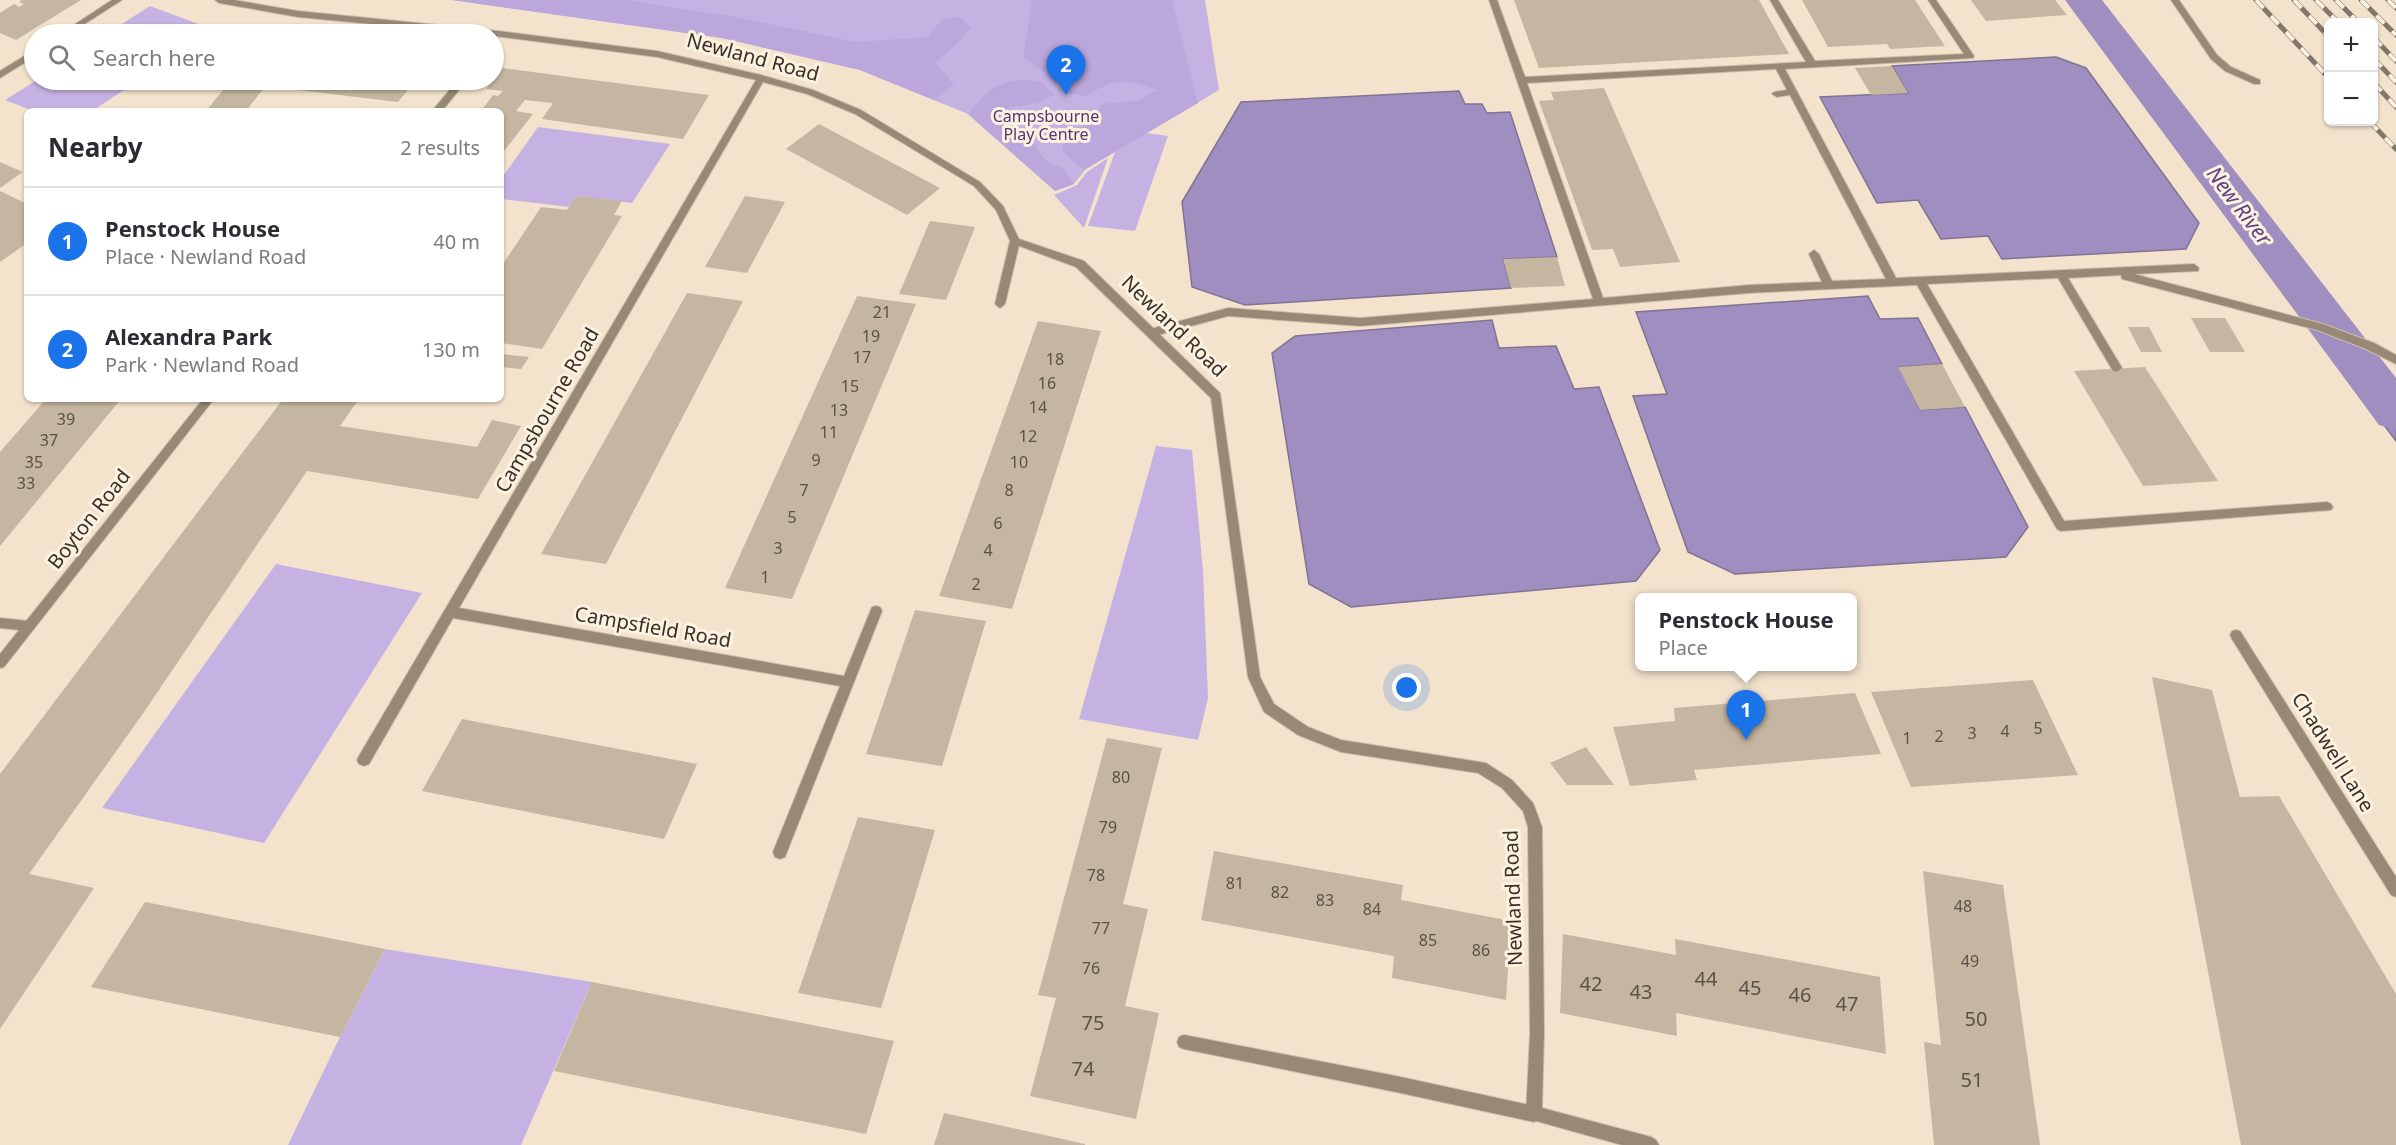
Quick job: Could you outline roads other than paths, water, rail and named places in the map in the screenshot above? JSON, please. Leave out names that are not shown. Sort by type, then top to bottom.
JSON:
[{"type":"street","points":[[80,24],[118,0]]},
{"type":"street","name":"Newland Road","points":[[219,0],[298,14],[384,24]]},
{"type":"street","points":[[1493,0],[1599,302]]},
{"type":"street","points":[[1774,0],[1812,64]]},
{"type":"street","points":[[1521,80],[1970,56],[1932,0]]},
{"type":"street","points":[[2175,0],[2214,57],[2228,69],[2257,82]]},
{"type":"street","name":"Newland Road","points":[[504,38],[657,54],[810,92],[858,112],[976,184],[1000,208],[1015,241],[1080,264],[1216,396],[1254,677],[1269,708],[1303,731],[1341,746],[1481,767],[1507,784],[1528,807],[1535,827],[1537,1034],[1534,1114]]},
{"type":"street","points":[[2,72],[24,59]]},
{"type":"street","points":[[1779,66],[1893,284]]},
{"type":"street","name":"Campsbourne Road","points":[[364,760],[761,78]]},
{"type":"street","points":[[439,108],[454,90]]},
{"type":"street","points":[[1777,94],[1793,92]]},
{"type":"street","points":[[1000,304],[1015,241]]},
{"type":"street","points":[[1814,254],[1829,286]]},
{"type":"street","points":[[1151,333],[1228,312],[1360,321],[1749,289],[1921,283],[2194,268]]},
{"type":"street","points":[[2116,273],[2290,319],[2345,336],[2396,360]]},
{"type":"street","points":[[2061,275],[2117,368]]},
{"type":"street","points":[[1921,283],[2061,526],[2327,507]]},
{"type":"street","name":"Boyton Road","points":[[0,663],[207,402]]},
{"type":"street","points":[[780,852],[876,611]]},
{"type":"street","name":"Campsfield Road","points":[[450,612],[848,682]]},
{"type":"street","points":[[0,623],[29,626]]},
{"type":"street","name":"Chadwell Lane","points":[[2236,635],[2396,891]]},
{"type":"street","points":[[1184,1042],[1534,1114],[1651,1145]]},
{"type":"waterway","name":"New River","points":[[2083,0],[2396,412]]},
{"type":"railway","points":[[2256,0],[2324,73]]},
{"type":"railway","points":[[2294,0],[2324,32]]},
{"type":"railway","points":[[2316,0],[2334,18]]},
{"type":"railway","points":[[2336,0],[2354,18]]},
{"type":"railway","points":[[2361,0],[2396,35]]},
{"type":"railway","points":[[2388,0],[2396,8]]},
{"type":"railway","points":[[2378,42],[2396,61]]},
{"type":"railway","points":[[2378,63],[2396,82]]},
{"type":"railway","points":[[2378,87],[2396,107]]},
{"type":"railway","points":[[2374,126],[2396,149]]},
{"type":"place","name":"Alexandra Park","points":[[1066,95]]},
{"type":"place","name":"Penstock House","points":[[1746,740]]},
{"type":"park label","name":"Campsbourne Play Centre","points":[[1046,125]]}]
